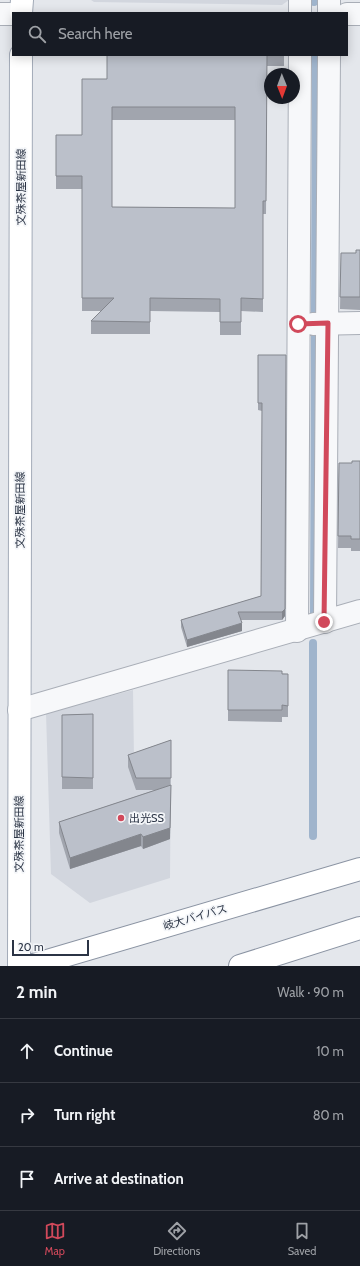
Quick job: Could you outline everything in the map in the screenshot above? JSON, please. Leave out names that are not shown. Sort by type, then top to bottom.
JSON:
[{"type":"main road","points":[[22,0],[22,12]]},
{"type":"main road","name":"文殊茶屋新田線","points":[[19,966],[21,56]]},
{"type":"main road","name":"岐大バイパス","points":[[30,966],[360,869]]},
{"type":"main road","points":[[240,966],[360,928]]},
{"type":"street","points":[[300,0],[300,12]]},
{"type":"street","points":[[329,0],[329,12]]},
{"type":"street","points":[[0,14],[12,14]]},
{"type":"street","points":[[348,14],[360,14]]},
{"type":"street","points":[[297,631],[300,56]]},
{"type":"street","points":[[324,622],[328,323],[329,56]]},
{"type":"street","points":[[298,324],[360,323]]},
{"type":"street","points":[[19,710],[360,612]]},
{"type":"shaded area","points":[[91,0],[289,0],[282,5],[94,2]]},
{"type":"shaded area","points":[[133,690],[134,759],[171,752],[170,878],[90,903],[51,874],[46,713]]},
{"type":"building","points":[[107,56],[267,56],[267,68],[264,68],[264,104],[267,104],[266,201],[263,201],[263,299],[241,298],[241,322],[220,322],[220,299],[150,298],[150,322],[91,321],[114,298],[82,298],[82,176],[56,176],[56,135],[82,135],[82,79],[107,79]],"holes":[[[112,107],[235,107],[235,208],[112,207]]]},
{"type":"building","points":[[356,250],[360,250],[360,297],[340,297],[341,253],[356,253]]},
{"type":"building","points":[[258,355],[286,355],[285,609],[282,612],[238,612],[242,623],[187,640],[181,620],[261,596],[262,403],[258,403]]},
{"type":"building","points":[[352,461],[360,461],[360,539],[351,539],[351,536],[338,536],[339,463],[352,463]]},
{"type":"building","points":[[228,670],[282,671],[282,674],[288,674],[288,706],[282,705],[282,710],[228,710]]},
{"type":"building","points":[[93,714],[93,778],[62,777],[62,715]]},
{"type":"building","points":[[171,740],[171,778],[136,778],[128,755]]},
{"type":"building","points":[[171,785],[170,828],[143,837],[141,834],[70,858],[59,822]]},
{"type":"waterway","points":[[315,312],[316,56]]},
{"type":"waterway","points":[[314,614],[315,334]]},
{"type":"waterway","points":[[313,643],[313,836]]},
{"type":"place","name":"出光SS","points":[[121,818]]},
{"type":"route","points":[[298,324],[328,323],[324,622]]}]
